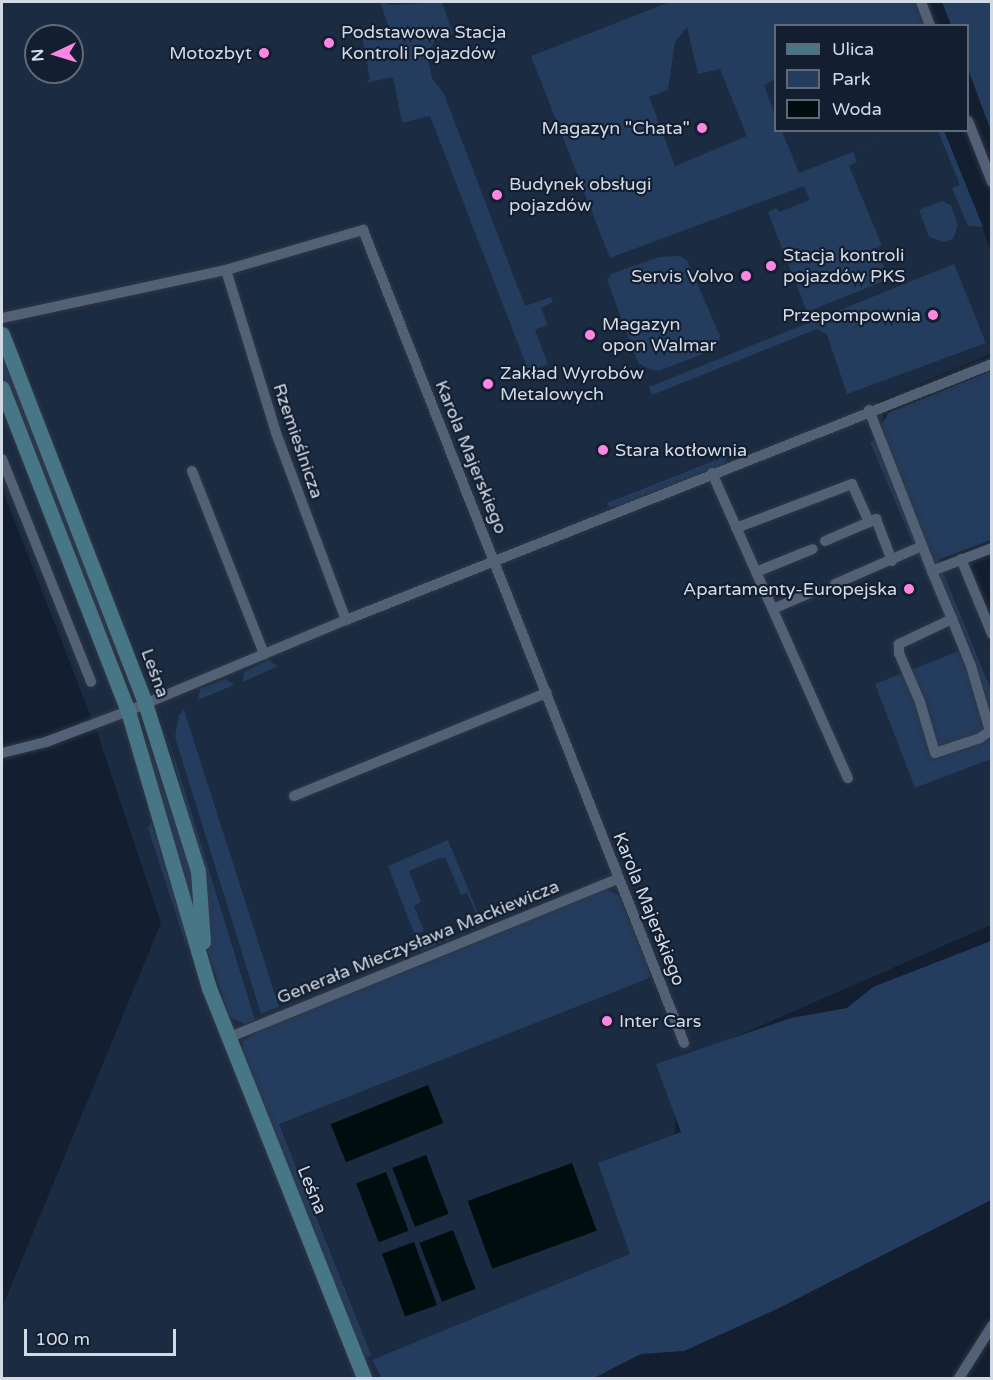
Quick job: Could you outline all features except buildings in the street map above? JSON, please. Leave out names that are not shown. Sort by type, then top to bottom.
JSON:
[{"type":"main road","name":"Leśna","points":[[2,334],[146,703],[198,871],[204,949],[230,1037]]},
{"type":"main road","name":"Leśna","points":[[2,388],[128,711],[209,988],[364,1378]]},
{"type":"main road","name":"Leśna","points":[[357,1358],[369,1378]]},
{"type":"street","points":[[921,2],[929,24]]},
{"type":"street","points":[[969,124],[992,182]]},
{"type":"street","name":"Karola Majerskiego","points":[[2,318],[226,270],[363,230],[684,1043]]},
{"type":"street","name":"Rzemieślnicza","points":[[226,270],[276,433],[346,620]]},
{"type":"street","points":[[2,753],[46,742],[128,711],[346,620],[712,473],[992,364]]},
{"type":"street","points":[[869,410],[952,619],[990,718],[991,734],[935,753],[920,702],[899,653],[902,640],[952,619]]},
{"type":"street","points":[[2,459],[90,682]]},
{"type":"street","points":[[192,471],[264,654]]},
{"type":"street","points":[[712,473],[848,778]]},
{"type":"street","points":[[736,528],[852,484],[869,522]]},
{"type":"street","points":[[825,541],[876,519],[892,561]]},
{"type":"street","points":[[835,584],[922,546]]},
{"type":"street","points":[[932,571],[992,548]]},
{"type":"street","points":[[756,572],[813,549]]},
{"type":"street","points":[[961,559],[992,634]]},
{"type":"street","points":[[773,609],[817,590]]},
{"type":"street","points":[[294,796],[547,693]]},
{"type":"street","name":"Generała Mieczysława Mackiewicza","points":[[230,1037],[618,879]]},
{"type":"street","points":[[959,1378],[992,1326]]},
{"type":"shaded area","points":[[2,2],[892,2],[786,24],[774,24],[774,132],[944,132],[991,250],[991,354],[877,401],[944,568],[967,560],[991,623],[991,925],[680,1061],[664,1272],[435,1378],[2,1378],[2,1308],[161,923],[97,732],[2,489]]},
{"type":"green space","points":[[380,2],[392,5],[442,2],[453,34],[434,42],[427,55],[432,78],[444,94],[525,306],[551,297],[553,302],[541,308],[548,325],[535,330],[548,364],[529,372],[430,116],[402,123],[393,77],[366,83],[370,79],[362,37],[390,31]]},
{"type":"green space","points":[[670,2],[915,2],[924,24],[774,24],[774,80],[764,85],[774,112],[774,132],[782,132],[799,173],[903,132],[853,152],[857,162],[849,166],[882,246],[876,248],[885,270],[882,272],[884,281],[807,312],[768,212],[776,208],[779,212],[810,200],[804,186],[610,258],[531,56]],"holes":[[[687,27],[698,74],[720,69],[747,136],[675,166],[649,97],[668,90],[675,42]]]},
{"type":"green space","points":[[942,2],[991,2],[991,131],[969,72],[969,24],[951,24]]},
{"type":"green space","points":[[938,132],[944,132],[983,227],[968,226],[952,188],[960,185]]},
{"type":"green space","points":[[942,201],[951,205],[958,225],[953,239],[944,242],[929,237],[919,210]]},
{"type":"green space","points":[[680,256],[687,260],[720,336],[718,344],[713,350],[659,371],[649,369],[638,363],[607,280],[611,274],[659,257]]},
{"type":"green space","points":[[954,264],[986,343],[847,394],[827,335],[817,329],[652,395],[649,387]]},
{"type":"green space","points":[[2,353],[127,670],[124,672],[67,543],[2,375]]},
{"type":"green space","points":[[991,371],[991,540],[938,560],[991,690],[991,759],[915,788],[875,684],[959,651],[870,442],[885,435],[882,425],[888,413]]},
{"type":"green space","points":[[728,455],[725,464],[613,508],[608,506],[607,503]]},
{"type":"green space","points":[[268,660],[278,666],[243,682],[244,672]]},
{"type":"green space","points":[[226,679],[234,685],[198,700],[200,689]]},
{"type":"green space","points":[[184,710],[279,1007],[261,1014],[175,737],[179,715]]},
{"type":"green space","points":[[168,737],[255,1020],[245,1024],[230,1018],[206,946],[203,871]]},
{"type":"green space","points":[[148,744],[193,875],[195,915],[144,745]]},
{"type":"green space","points":[[152,822],[186,933],[187,948],[148,828]]},
{"type":"green space","points":[[448,840],[483,925],[477,928],[472,924],[479,921],[467,892],[461,895],[445,857],[437,859],[409,871],[421,902],[414,906],[424,931],[416,934],[421,948],[468,932],[421,951],[388,866]]},
{"type":"green space","points":[[606,889],[619,895],[644,954],[650,976],[647,979],[279,1124],[371,1355],[364,1360],[242,1051],[243,1041],[261,1029]]},
{"type":"green space","points":[[991,941],[991,1200],[775,1310],[684,1351],[641,1354],[594,1378],[382,1378],[372,1360],[630,1254],[598,1163],[681,1132],[656,1064],[791,1018],[847,1008],[873,987]]},
{"type":"water","points":[[428,1085],[443,1123],[346,1162],[331,1124]]},
{"type":"water","points":[[426,1155],[449,1214],[415,1227],[392,1168]]},
{"type":"water","points":[[572,1163],[597,1231],[492,1269],[468,1201]]},
{"type":"water","points":[[386,1172],[409,1231],[379,1242],[356,1183]]},
{"type":"water","points":[[453,1230],[476,1289],[442,1302],[419,1243]]},
{"type":"water","points":[[414,1242],[437,1305],[405,1317],[382,1254]]},
{"type":"place","name":"Podstawowa Stacja Kontroli Pojazdów","points":[[329,43]]},
{"type":"place","name":"Motozbyt","points":[[264,53]]},
{"type":"place","name":"Magazyn \"Chata\"","points":[[702,128]]},
{"type":"place","name":"Budynek obsługi pojazdów","points":[[497,195]]},
{"type":"place","name":"Stacja kontroli pojazdów PKS","points":[[771,266]]},
{"type":"place","name":"Servis Volvo","points":[[746,276]]},
{"type":"place","name":"Przepompownia","points":[[933,315]]},
{"type":"place","name":"Magazyn opon Walmar","points":[[590,335]]},
{"type":"place","name":"Zakład Wyrobów Metalowych","points":[[488,384]]},
{"type":"place","name":"Stara kotłownia","points":[[603,450]]},
{"type":"place","name":"Apartamenty-Europejska","points":[[909,589]]},
{"type":"place","name":"Inter Cars","points":[[607,1021]]}]
